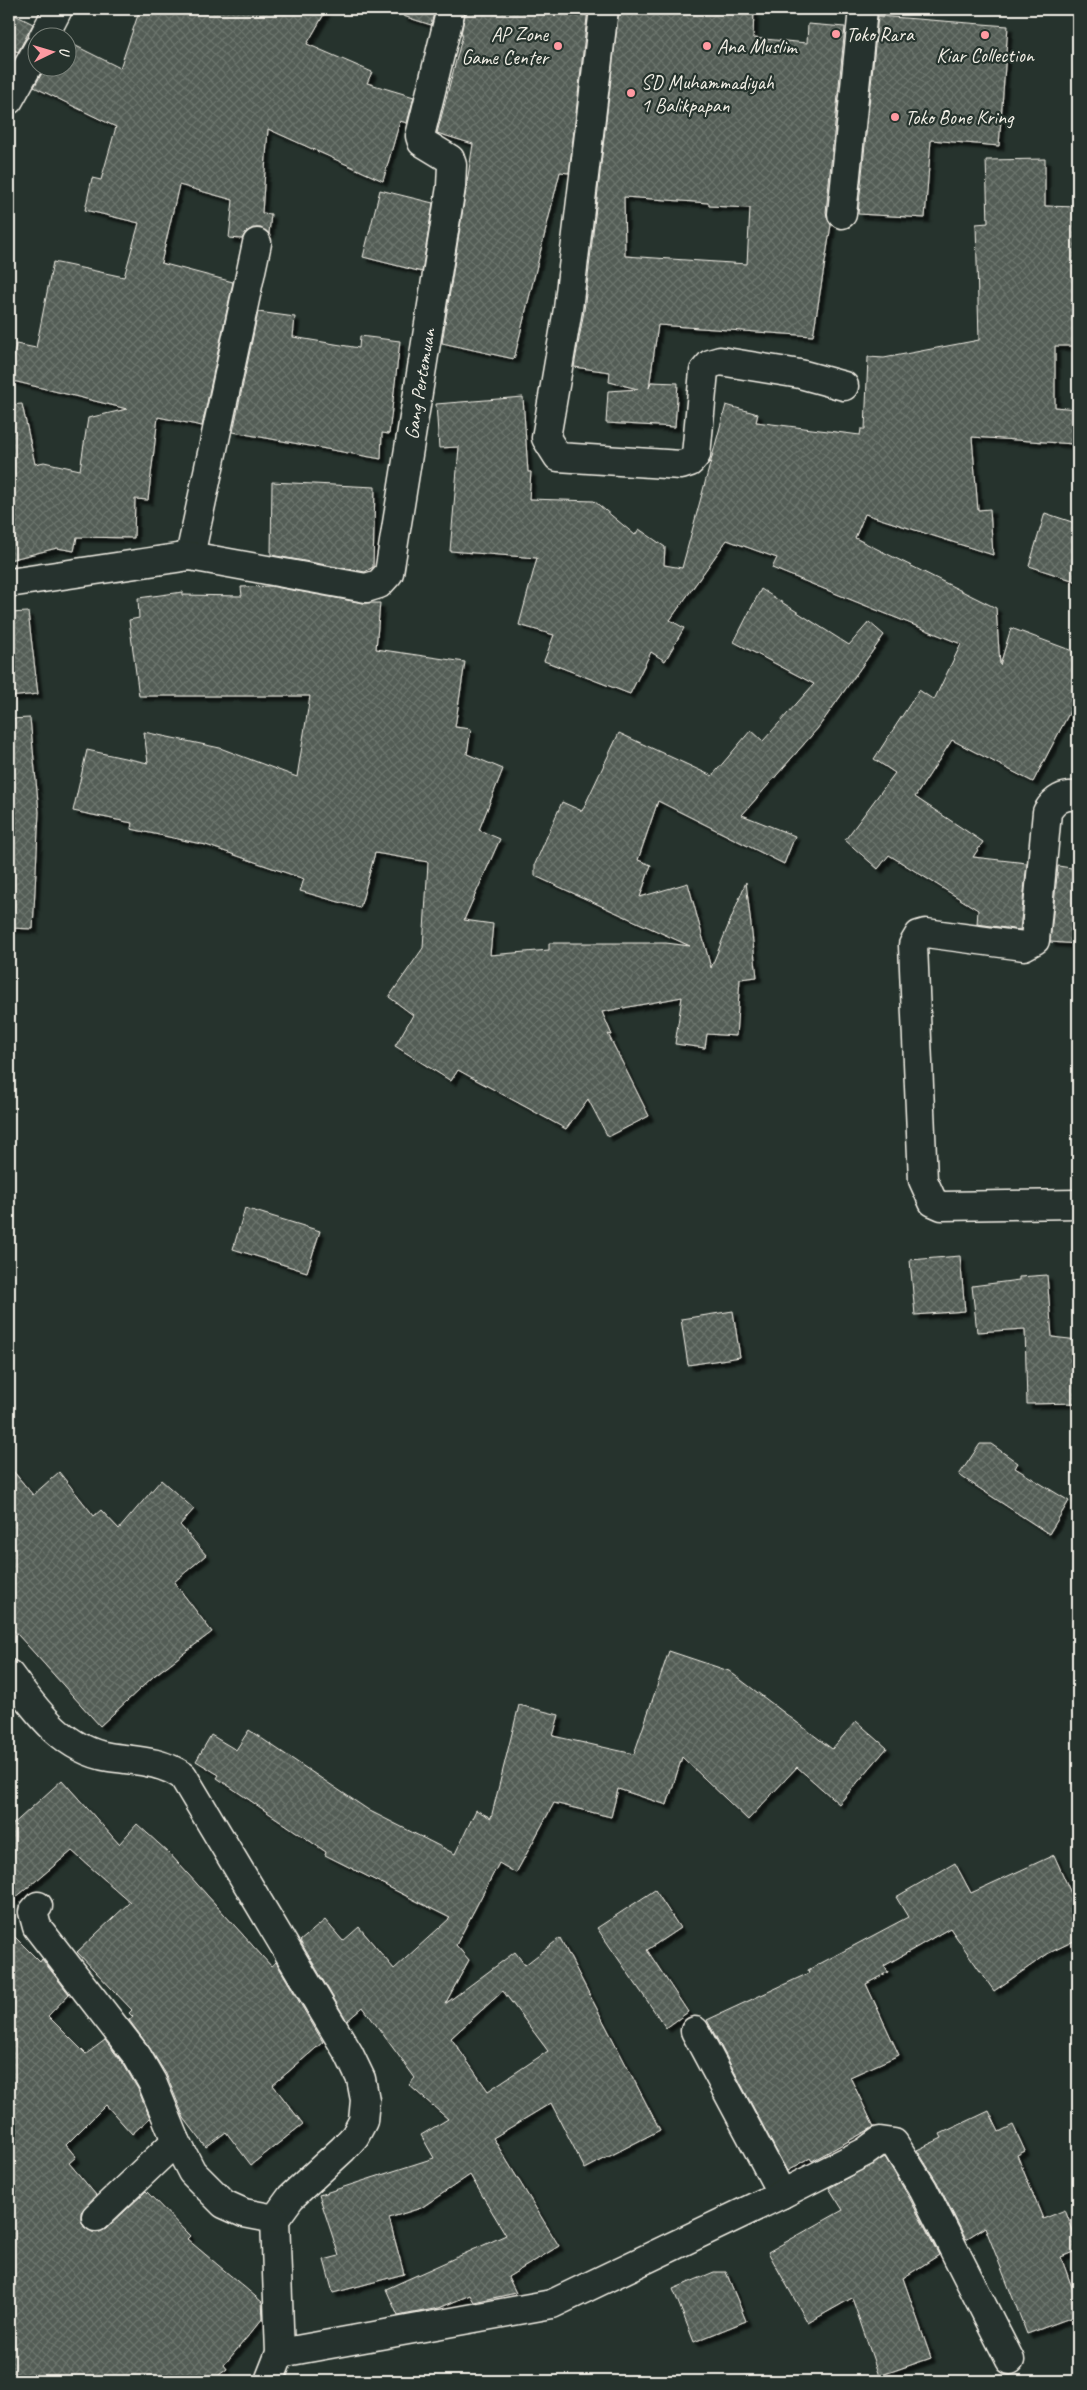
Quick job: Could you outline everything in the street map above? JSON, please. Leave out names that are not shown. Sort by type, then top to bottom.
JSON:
[{"type":"street","points":[[48,28],[58,9]]},
{"type":"street","name":"Gang Pertemuan","points":[[9,582],[190,556],[366,588],[379,584],[389,573],[451,187],[452,165],[450,159],[422,142],[420,136],[451,9]]},
{"type":"street","points":[[604,9],[568,309],[546,438],[552,449],[558,457],[681,465],[690,462],[696,456],[704,371],[710,364],[720,361],[800,374],[844,386]]},
{"type":"street","points":[[842,214],[862,9]]},
{"type":"street","points":[[9,100],[28,66]]},
{"type":"street","points":[[190,556],[257,243]]},
{"type":"street","points":[[1078,796],[1060,797],[1047,812],[1035,940],[1024,946],[926,933],[919,935],[913,946],[923,1180],[933,1202],[942,1206],[1078,1204]]},
{"type":"street","points":[[9,1674],[33,1706],[60,1736],[87,1751],[156,1762],[172,1768],[183,1776],[349,2054],[361,2080],[365,2100],[363,2121],[355,2136],[291,2197],[275,2219],[280,2353],[269,2381]]},
{"type":"street","points":[[38,1906],[33,1912],[37,1927],[138,2056],[152,2082],[176,2141],[192,2172],[224,2204],[244,2213],[275,2219]]},
{"type":"street","points":[[695,2031],[782,2194]]},
{"type":"street","points":[[96,2217],[176,2141]]},
{"type":"street","points":[[280,2353],[552,2304],[782,2194],[865,2152],[880,2141],[894,2142],[923,2189],[1010,2360]]},
{"type":"building","points":[[140,9],[327,9],[307,44],[372,72],[367,83],[414,97],[407,123],[400,121],[383,181],[268,129],[262,213],[271,214],[269,234],[261,228],[253,228],[246,232],[242,239],[229,238],[233,200],[179,185],[161,263],[233,282],[202,426],[158,417],[148,500],[135,499],[134,538],[77,537],[74,551],[57,548],[9,560],[9,405],[22,404],[35,464],[44,462],[80,470],[88,418],[127,409],[9,380],[16,344],[36,348],[53,262],[124,277],[139,223],[85,210],[92,178],[101,180],[116,127],[34,87],[39,78],[78,78],[78,47],[120,68]]},
{"type":"building","points":[[405,9],[435,9],[431,25],[403,16]]},
{"type":"building","points":[[466,9],[588,9],[569,173],[560,172],[514,359],[442,343],[473,144],[437,133],[463,34],[461,34]]},
{"type":"building","points":[[619,9],[754,9],[753,38],[807,43],[808,24],[845,27],[826,212],[831,225],[813,336],[658,325],[649,388],[651,382],[678,383],[675,427],[606,423],[608,391],[638,389],[609,382],[610,372],[574,367],[584,311]],"holes":[[[624,197],[709,203],[709,206],[750,208],[747,264],[625,256]]]},
{"type":"building","points":[[9,12],[33,24],[31,28],[28,28],[28,33],[18,52],[9,48]]},
{"type":"building","name":"Toko Bone Kring","points":[[878,16],[1008,26],[999,146],[931,140],[925,218],[858,214]]},
{"type":"building","points":[[1045,159],[1045,206],[1078,207],[1078,346],[1055,346],[1055,407],[1076,409],[1074,444],[972,437],[978,510],[990,509],[993,555],[865,514],[855,538],[996,608],[1000,665],[1011,628],[1078,653],[1078,696],[1033,782],[952,740],[915,797],[983,842],[973,857],[1027,863],[1020,930],[977,924],[978,910],[889,855],[878,869],[845,840],[895,773],[874,759],[919,690],[934,700],[961,644],[772,568],[777,558],[727,540],[670,620],[684,628],[665,661],[651,652],[630,694],[544,661],[554,635],[519,625],[537,558],[450,551],[459,447],[439,448],[436,404],[523,397],[528,472],[531,472],[529,499],[594,501],[635,535],[639,529],[665,547],[664,565],[682,568],[726,405],[758,414],[756,422],[860,435],[861,429],[865,429],[868,357],[884,358],[979,340],[976,224],[988,223],[986,160]]},
{"type":"building","points":[[380,190],[433,203],[422,272],[363,257]]},
{"type":"building","points":[[258,312],[295,317],[293,337],[359,348],[360,336],[400,341],[389,434],[382,433],[381,459],[233,432]]},
{"type":"building","points":[[272,482],[375,487],[373,567],[365,572],[271,555]]},
{"type":"building","points":[[1045,513],[1078,524],[1078,582],[1029,566]]},
{"type":"building","points":[[270,586],[363,603],[380,603],[376,649],[465,662],[455,727],[471,729],[467,754],[503,769],[479,830],[500,839],[464,920],[493,924],[490,955],[549,950],[549,943],[666,943],[690,946],[535,876],[535,864],[562,802],[582,811],[619,733],[712,776],[751,730],[763,741],[814,684],[734,642],[761,589],[849,645],[869,622],[884,635],[818,728],[742,815],[795,836],[784,864],[658,801],[638,860],[651,865],[640,897],[688,883],[711,968],[746,882],[757,977],[740,979],[736,1036],[707,1034],[705,1048],[675,1044],[682,997],[602,1012],[612,1035],[608,1034],[649,1116],[608,1137],[588,1099],[566,1129],[458,1070],[451,1081],[395,1046],[413,1015],[389,997],[423,948],[428,862],[375,853],[360,908],[300,891],[304,879],[206,845],[131,829],[132,823],[73,811],[87,750],[148,763],[144,732],[220,748],[297,777],[310,696],[139,696],[129,620],[139,618],[138,598],[183,592],[183,595],[242,596],[241,587]]},
{"type":"building","points":[[28,612],[38,694],[9,697],[9,613]]},
{"type":"building","points":[[30,718],[39,812],[33,929],[9,928],[9,719]]},
{"type":"building","points":[[1058,866],[1078,869],[1078,944],[1050,942]]},
{"type":"building","points":[[245,1208],[320,1231],[307,1272],[233,1249]]},
{"type":"building","points":[[960,1256],[965,1311],[915,1315],[910,1260]]},
{"type":"building","points":[[1047,1275],[1052,1337],[1078,1340],[1078,1403],[1027,1404],[1025,1329],[977,1332],[972,1286],[1019,1280],[1019,1277]]},
{"type":"building","points":[[733,1311],[740,1357],[688,1365],[681,1319]]},
{"type":"building","points":[[980,1444],[991,1444],[1018,1463],[1015,1468],[1069,1501],[1049,1534],[959,1475]]},
{"type":"building","points":[[9,1466],[33,1495],[59,1472],[94,1516],[101,1510],[119,1529],[161,1480],[194,1509],[180,1525],[206,1555],[174,1582],[212,1632],[155,1675],[100,1726],[9,1625]]},
{"type":"building","points":[[669,1651],[729,1671],[832,1749],[856,1721],[887,1748],[839,1804],[797,1767],[748,1820],[682,1757],[667,1805],[618,1789],[611,1817],[554,1803],[516,1873],[499,1863],[456,1945],[469,1960],[445,2004],[515,1952],[525,1965],[560,1938],[660,2130],[585,2169],[551,2103],[493,2138],[559,2246],[508,2277],[516,2293],[474,2302],[470,2295],[439,2308],[398,2316],[386,2289],[506,2235],[470,2175],[421,2208],[389,2218],[404,2274],[333,2293],[324,2260],[339,2256],[319,2195],[434,2158],[421,2135],[448,2119],[409,2085],[415,2078],[363,2007],[347,2021],[300,1941],[325,1920],[343,1941],[359,1927],[394,1969],[450,1918],[325,1855],[326,1852],[217,1778],[219,1775],[196,1761],[211,1735],[236,1750],[249,1730],[370,1811],[455,1854],[476,1810],[491,1818],[519,1705],[559,1715],[553,1736],[634,1754]],"holes":[[[503,1991],[548,2051],[488,2091],[451,2038]]]},
{"type":"building","points":[[62,1780],[119,1844],[137,1824],[169,1853],[271,1966],[276,1962],[323,2042],[273,2085],[303,2124],[251,2165],[226,2132],[206,2147],[184,2118],[166,2074],[129,2020],[133,2017],[129,2013],[132,2010],[77,1952],[130,1902],[72,1851],[9,1903],[9,1828]]},
{"type":"building","points":[[1054,1855],[1078,1909],[1078,1939],[1049,1953],[994,1991],[950,1928],[884,1966],[888,1972],[866,1984],[899,2055],[850,2077],[874,2127],[812,2161],[810,2158],[787,2171],[707,2020],[809,1973],[808,1970],[908,1917],[896,1897],[955,1863],[971,1893]]},
{"type":"building","points":[[655,1890],[680,1928],[647,1950],[688,2012],[666,2028],[597,1928]]},
{"type":"building","points":[[9,1931],[40,1962],[42,1959],[69,1994],[48,2016],[86,2054],[105,2040],[124,2065],[138,2089],[150,2118],[132,2134],[106,2105],[66,2145],[76,2157],[69,2163],[96,2195],[81,2212],[81,2220],[84,2227],[92,2232],[100,2232],[106,2229],[146,2191],[190,2236],[187,2239],[262,2302],[263,2318],[224,2365],[227,2369],[211,2381],[9,2381]]},
{"type":"building","points":[[989,2111],[999,2132],[1013,2125],[1025,2151],[1017,2155],[1043,2219],[1065,2210],[1078,2244],[1078,2250],[1061,2257],[1078,2304],[1078,2315],[1027,2334],[985,2227],[966,2239],[937,2182],[917,2150],[942,2138],[940,2134]]},
{"type":"building","points":[[885,2157],[909,2197],[939,2255],[903,2278],[931,2358],[879,2376],[852,2298],[808,2323],[768,2252],[843,2210],[829,2188]]},
{"type":"building","points":[[714,2272],[726,2272],[746,2321],[694,2342],[673,2289]]},
{"type":"place","name":"Toko Rara","points":[[836,34]]},
{"type":"place","name":"Kiar Collection","points":[[985,35]]},
{"type":"place","name":"AP Zone Game Center","points":[[558,46]]},
{"type":"place","name":"Ana Muslim","points":[[707,46]]},
{"type":"place","name":"SD Muhammadiyah 1 Balikpapan","points":[[631,93]]},
{"type":"place","name":"Toko Bone Kring","points":[[895,117]]}]
